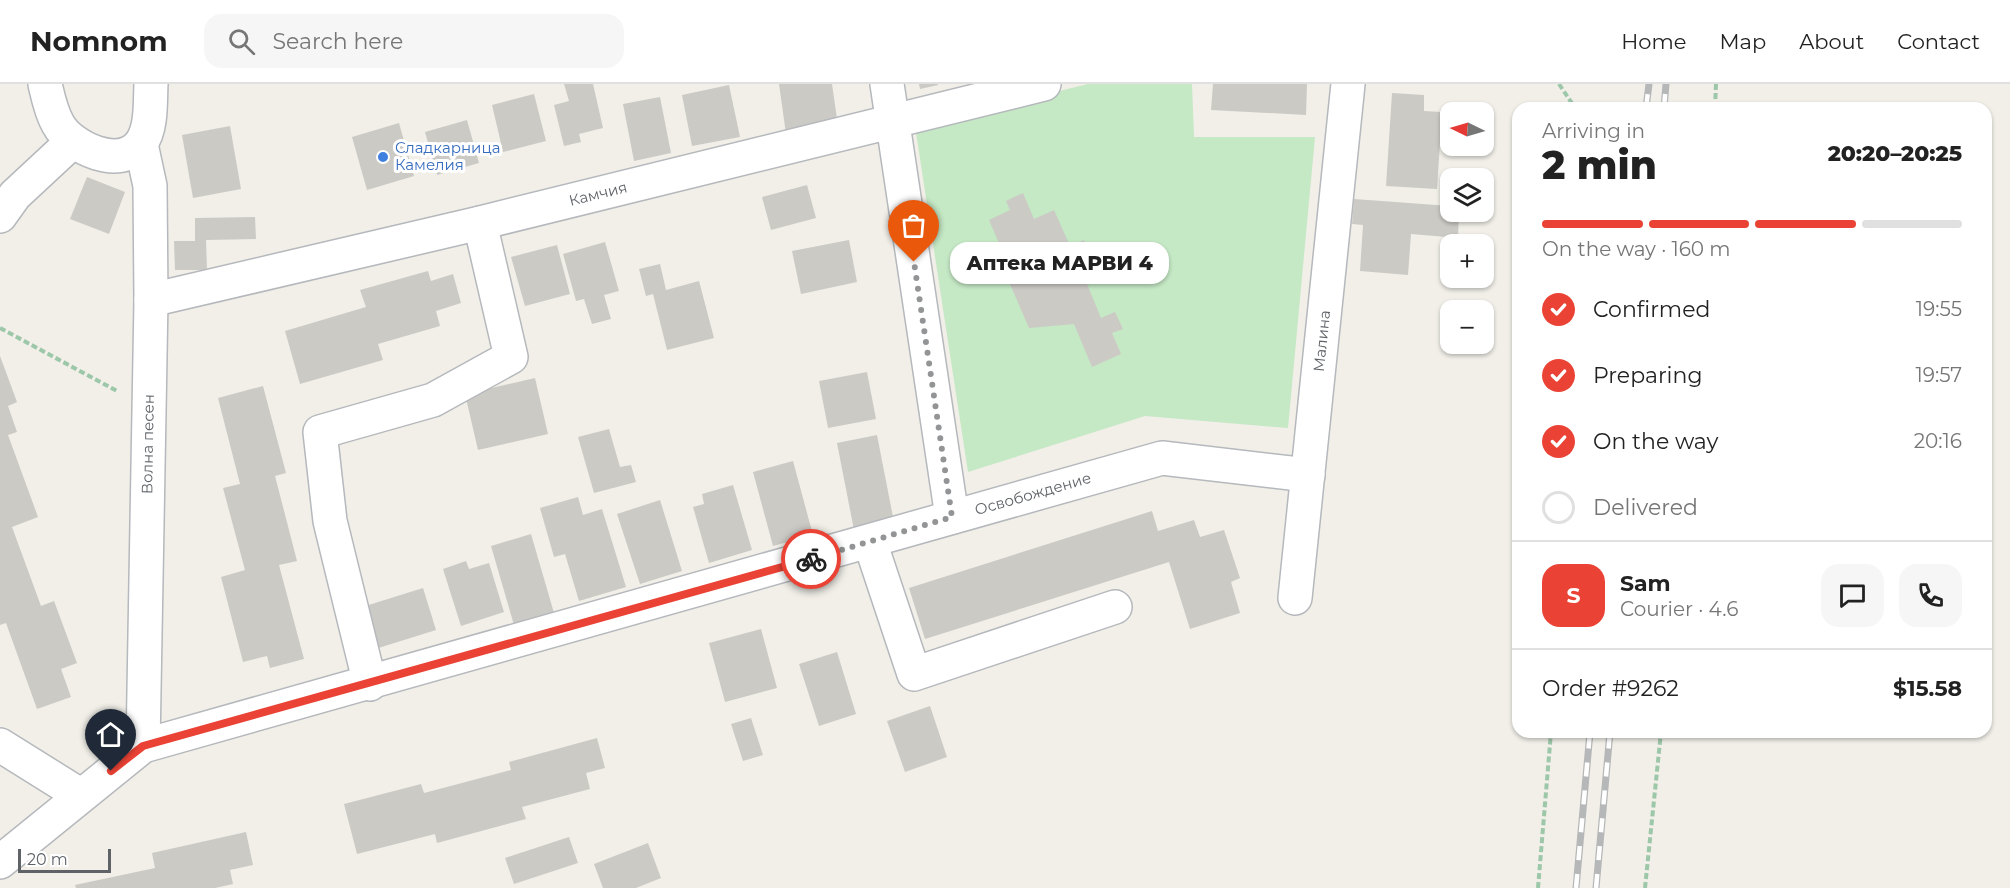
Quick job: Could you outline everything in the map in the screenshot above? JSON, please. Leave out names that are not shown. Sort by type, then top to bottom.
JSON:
[{"type":"street","points":[[45,84],[58,125],[72,142],[108,156],[128,154],[141,144],[148,128],[151,84]]},
{"type":"street","points":[[887,84],[952,517]]},
{"type":"street","name":"Камчия","points":[[151,300],[894,123],[1044,84]]},
{"type":"street","name":"Малина","points":[[1295,598],[1348,84]]},
{"type":"street","points":[[0,216],[15,195],[72,142]]},
{"type":"street","name":"Волна песен","points":[[141,144],[150,186],[151,300],[143,746]]},
{"type":"street","points":[[370,684],[330,521],[320,432],[433,400],[511,357],[480,223]]},
{"type":"street","name":"Освобождение","points":[[0,862],[143,746],[370,684],[1162,458],[1308,475]]},
{"type":"street","points":[[870,542],[914,674],[1115,607]]},
{"type":"street","points":[[0,745],[80,795]]},
{"type":"path","points":[[1559,84],[1571,102]]},
{"type":"path","points":[[1715,102],[1716,84]]},
{"type":"path","points":[[0,328],[149,408]]},
{"type":"path","points":[[1538,888],[1550,738]]},
{"type":"path","points":[[1645,888],[1660,738]]},
{"type":"green space","points":[[1088,84],[1192,84],[1194,137],[1315,137],[1288,428],[1145,416],[968,472],[915,126]]},
{"type":"building","points":[[564,84],[593,84],[603,128],[579,134],[581,142],[564,146],[554,105],[569,101]]},
{"type":"building","points":[[779,84],[832,84],[838,126],[786,134]]},
{"type":"building","points":[[919,84],[938,84],[938,85],[920,89]]},
{"type":"building","points":[[1213,84],[1307,84],[1306,115],[1211,110]]},
{"type":"building","points":[[729,85],[740,137],[692,146],[682,95]]},
{"type":"building","points":[[1392,93],[1424,95],[1424,111],[1440,112],[1437,189],[1386,186]]},
{"type":"building","points":[[534,94],[546,141],[503,152],[492,105]]},
{"type":"building","points":[[660,97],[671,153],[634,161],[623,104]]},
{"type":"building","points":[[467,120],[479,163],[437,175],[425,132]]},
{"type":"building","name":"Сладкарница Камелия","points":[[399,123],[414,176],[367,190],[352,137]]},
{"type":"building","points":[[230,126],[241,189],[193,198],[182,135]]},
{"type":"building","points":[[87,177],[125,192],[109,234],[70,219]]},
{"type":"building","points":[[807,185],[816,218],[771,230],[762,197]]},
{"type":"building","points":[[1023,193],[1034,219],[1054,210],[1070,246],[1084,240],[1099,273],[1085,279],[1101,318],[1115,312],[1123,329],[1112,333],[1121,354],[1092,367],[1074,324],[1029,328],[1010,284],[1026,276],[1015,250],[1004,255],[989,220],[1010,210],[1006,201]]},
{"type":"building","points":[[1354,199],[1440,205],[1440,222],[1459,222],[1458,234],[1440,234],[1440,236],[1411,234],[1408,275],[1360,271],[1363,225],[1352,224]]},
{"type":"building","points":[[255,217],[256,239],[206,240],[207,270],[175,270],[174,241],[195,241],[195,218]]},
{"type":"building","points":[[849,240],[857,282],[801,294],[792,251]]},
{"type":"building","points":[[605,242],[619,291],[604,295],[611,319],[592,324],[584,299],[576,301],[563,254]]},
{"type":"building","points":[[557,245],[570,294],[525,306],[511,257]]},
{"type":"building","points":[[660,264],[666,290],[699,281],[714,338],[667,350],[653,294],[646,296],[639,269]]},
{"type":"building","points":[[428,271],[431,281],[453,274],[461,303],[436,311],[440,326],[378,344],[383,360],[300,384],[285,331],[366,307],[360,290]]},
{"type":"building","points":[[0,356],[17,402],[8,406],[17,432],[8,435],[38,517],[12,527],[41,606],[54,601],[77,663],[61,669],[71,697],[37,709],[6,623],[0,625]]},
{"type":"building","points":[[867,372],[876,419],[828,428],[819,381]]},
{"type":"building","points":[[535,378],[548,434],[478,450],[465,394]]},
{"type":"building","points":[[263,386],[286,473],[275,476],[297,561],[279,565],[304,659],[270,668],[267,656],[243,662],[221,577],[245,570],[223,488],[240,484],[218,398]]},
{"type":"building","points":[[609,429],[620,467],[631,465],[636,482],[594,493],[578,437]]},
{"type":"building","points":[[877,435],[894,522],[854,530],[837,443]]},
{"type":"building","points":[[793,461],[813,535],[773,546],[753,472]]},
{"type":"building","points":[[733,485],[752,550],[709,563],[693,507],[704,504],[702,494]]},
{"type":"building","points":[[578,497],[583,515],[602,509],[626,587],[579,601],[565,554],[554,557],[540,508]]},
{"type":"building","points":[[660,500],[682,571],[640,584],[617,514]]},
{"type":"building","points":[[1152,511],[1158,531],[1194,520],[1200,537],[1224,530],[1240,578],[1231,582],[1240,613],[1190,629],[1169,562],[925,639],[909,588]]},
{"type":"building","points":[[531,534],[554,613],[514,625],[491,546]]},
{"type":"building","points":[[466,561],[469,569],[489,563],[504,612],[461,626],[443,569]]},
{"type":"building","points":[[423,588],[436,630],[372,650],[359,608]]},
{"type":"building","points":[[761,629],[777,688],[725,702],[709,643]]},
{"type":"building","points":[[837,652],[856,714],[819,726],[799,664]]},
{"type":"building","points":[[930,706],[947,757],[905,772],[887,721]]},
{"type":"building","points":[[751,718],[763,755],[743,761],[731,724]]},
{"type":"building","points":[[597,738],[605,768],[586,773],[590,789],[522,807],[526,819],[437,843],[435,834],[357,854],[344,804],[421,784],[424,793],[511,770],[509,762]]},
{"type":"building","points":[[246,832],[253,865],[230,870],[233,884],[215,888],[76,888],[75,885],[155,868],[152,853]]},
{"type":"building","points":[[569,837],[578,863],[514,884],[505,858]]},
{"type":"building","points":[[648,843],[661,878],[636,888],[603,888],[594,864]]},
{"type":"railway","points":[[1647,102],[1649,84]]},
{"type":"railway","points":[[1664,102],[1666,84]]},
{"type":"railway","points":[[1576,888],[1589,738]]},
{"type":"railway","points":[[1596,888],[1609,738]]},
{"type":"way so far","points":[[811,559],[952,517],[914,262]]},
{"type":"place","name":"Сладкарница Камелия","points":[[383,157]]},
{"type":"place","name":"Аптека МАРВИ 4","points":[[914,262]]},
{"type":"route","points":[[111,771],[143,746],[811,559]]}]
